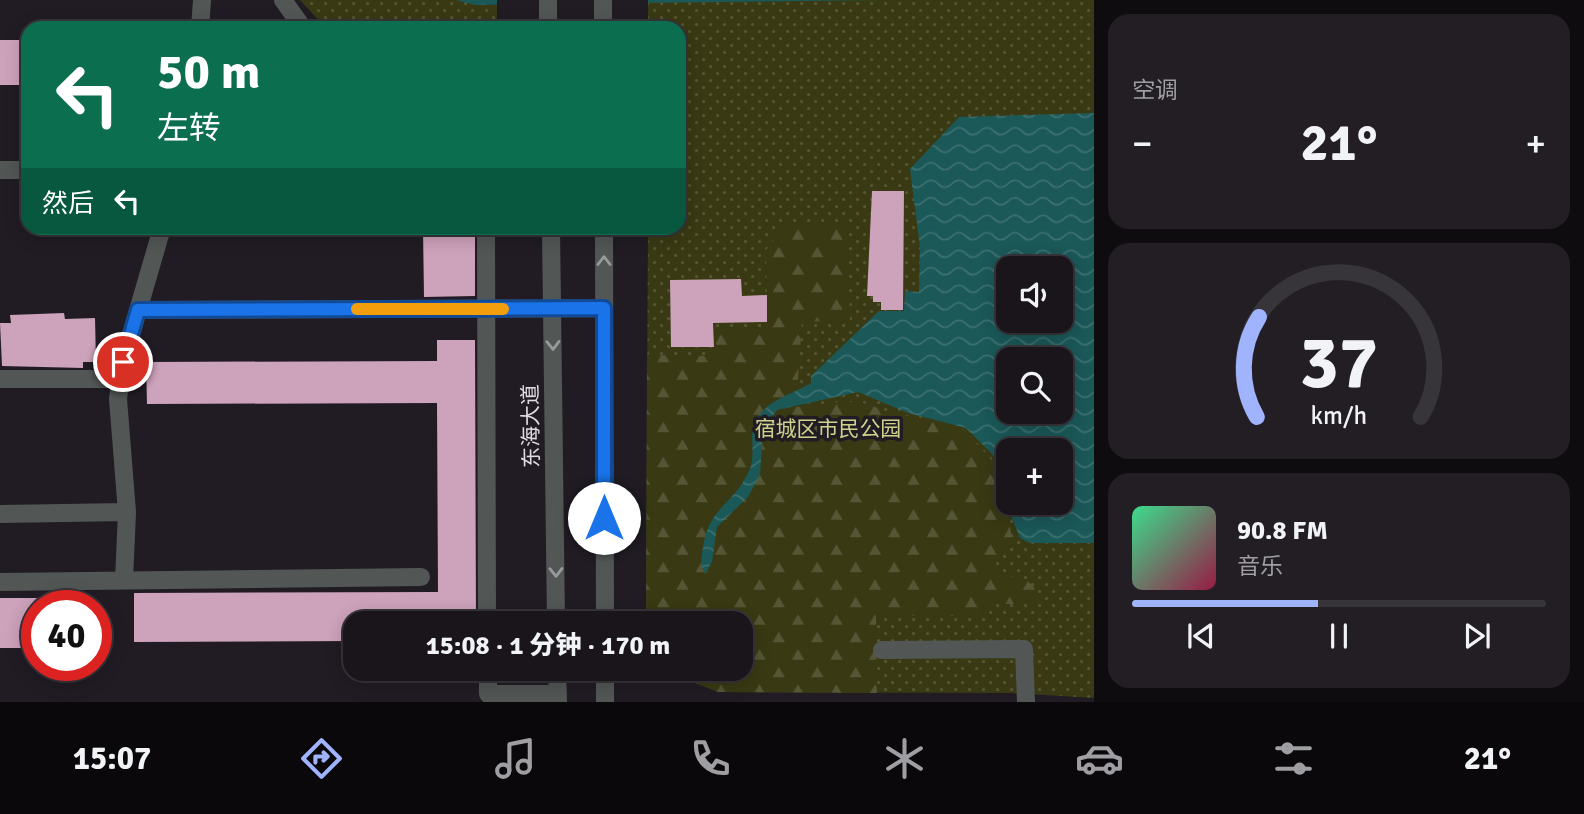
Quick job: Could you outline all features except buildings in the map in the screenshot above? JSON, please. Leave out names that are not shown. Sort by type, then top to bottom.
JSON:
[{"type":"street","points":[[200,21],[202,0]]},
{"type":"street","points":[[283,0],[298,21]]},
{"type":"street","points":[[548,0],[548,21]]},
{"type":"street","points":[[603,0],[603,21]]},
{"type":"street","points":[[0,170],[21,170]]},
{"type":"street","points":[[124,580],[127,512],[118,399],[138,310],[160,235]]},
{"type":"street","points":[[486,235],[488,611]]},
{"type":"street","name":"东海大道","points":[[551,235],[556,611]]},
{"type":"street","points":[[604,235],[605,611]]},
{"type":"street","points":[[138,310],[604,308]]},
{"type":"street","points":[[0,379],[121,379]]},
{"type":"street","points":[[0,514],[127,512]]},
{"type":"street","points":[[0,582],[421,577]]},
{"type":"street","points":[[882,650],[1024,649],[1026,702]]},
{"type":"street","points":[[488,681],[488,694],[558,698]]},
{"type":"street","points":[[605,681],[605,702]]},
{"type":"green space","points":[[300,0],[460,0],[497,5],[497,21],[320,21]]},
{"type":"green space","name":"宿城区市民公园","points":[[648,0],[1094,0],[1094,698],[1011,693],[718,692],[690,681],[753,681],[753,611],[646,611],[648,235],[686,235],[686,21],[648,21]]},
{"type":"green space","points":[[847,223],[850,320],[802,322],[796,407],[846,401],[868,404],[889,413],[940,421],[964,430],[996,465],[996,515],[1008,515],[1013,542],[992,565],[997,575],[1028,582],[1041,598],[1036,604],[997,604],[986,611],[969,616],[876,616],[877,693],[718,692],[690,681],[753,681],[753,611],[646,611],[647,355],[716,356],[716,330],[767,330],[766,250],[785,225]]},
{"type":"water","points":[[456,0],[879,0],[475,5]]},
{"type":"water","points":[[1094,113],[1094,543],[1030,543],[1020,538],[1011,515],[1073,515],[1073,438],[996,438],[996,460],[966,428],[908,413],[858,392],[777,410],[763,429],[760,475],[748,497],[717,527],[712,562],[705,574],[701,561],[706,534],[710,523],[736,492],[749,471],[753,428],[760,414],[777,400],[811,383],[811,376],[879,311],[904,311],[905,291],[919,292],[920,247],[910,169],[959,117]]},
{"type":"pier","points":[[497,0],[648,0],[648,7],[497,8]]},
{"type":"slow traffic","points":[[357,309],[503,309]]},
{"type":"route","points":[[123,362],[138,310],[604,308],[604,518]]}]
